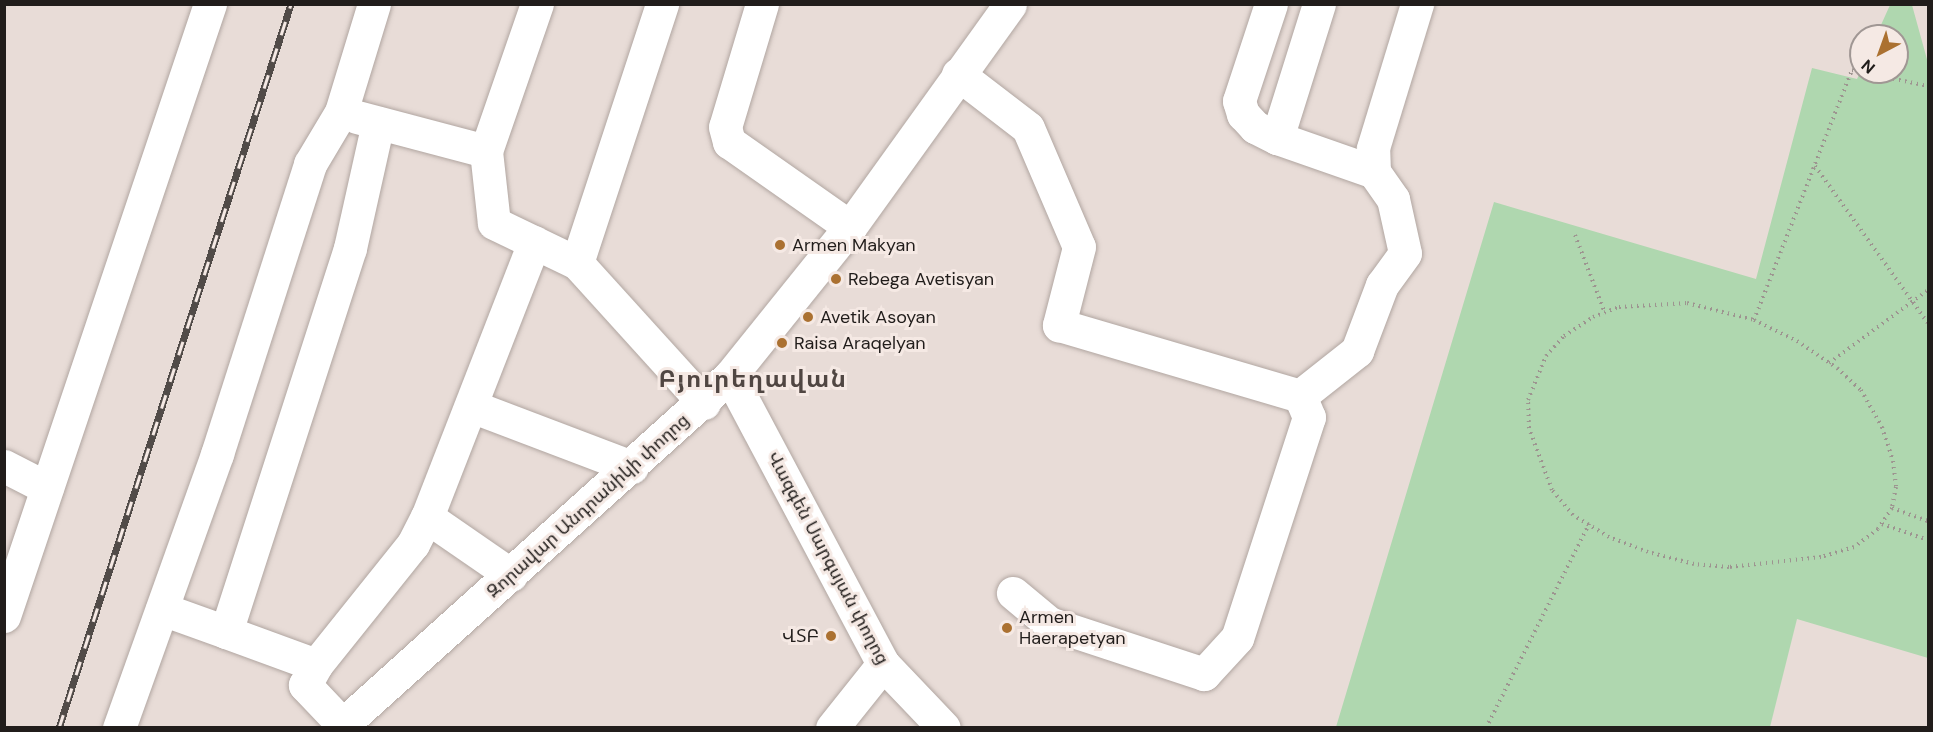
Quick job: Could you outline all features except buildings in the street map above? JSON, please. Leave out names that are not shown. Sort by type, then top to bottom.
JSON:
[{"type":"street","points":[[4,616],[210,4]]},
{"type":"street","points":[[119,728],[217,454],[310,164],[340,112],[374,4]]},
{"type":"street","points":[[537,4],[486,151],[494,224],[577,263],[704,403]]},
{"type":"street","points":[[577,263],[662,4]]},
{"type":"street","points":[[762,4],[725,127],[729,142],[850,227]]},
{"type":"street","name":"Զորավար Անդրանիկի փողոց","points":[[341,726],[633,467],[704,403],[730,376],[850,227],[1010,4]]},
{"type":"street","points":[[1271,4],[1239,101],[1243,114],[1255,126],[1277,138],[1374,172]]},
{"type":"street","points":[[1277,138],[1319,4]]},
{"type":"street","points":[[1300,396],[1357,351],[1382,285],[1405,254],[1393,199],[1374,172],[1373,148],[1417,4]]},
{"type":"street","points":[[958,74],[1028,128],[1080,247],[1059,324],[1300,396]]},
{"type":"street","points":[[340,112],[486,151]]},
{"type":"street","points":[[226,632],[350,249],[378,123]]},
{"type":"street","points":[[341,726],[306,688],[316,666],[413,544],[427,517],[534,242]]},
{"type":"street","name":"Վազգեն Սարգսյան փողոց","points":[[730,376],[883,664],[945,728]]},
{"type":"street","points":[[1014,593],[1049,623],[1204,674],[1238,638],[1309,417],[1300,396]]},
{"type":"street","points":[[471,406],[633,467]]},
{"type":"street","points":[[4,466],[47,488]]},
{"type":"street","points":[[427,517],[511,575]]},
{"type":"street","points":[[162,609],[316,666]]},
{"type":"street","points":[[832,728],[883,664]]},
{"type":"path","points":[[1754,320],[1852,70],[1929,86]]},
{"type":"path","points":[[1815,166],[1929,323]]},
{"type":"path","points":[[1575,235],[1605,313]]},
{"type":"path","points":[[1829,363],[1929,290]]},
{"type":"path","points":[[1687,303],[1754,320],[1829,363],[1861,390],[1882,427],[1893,461],[1896,487],[1892,508],[1882,524],[1854,547],[1821,557],[1729,567],[1694,564],[1648,552],[1573,514],[1552,489],[1529,428],[1528,400],[1545,356],[1564,336],[1605,313],[1619,307],[1687,303]]},
{"type":"path","points":[[1892,508],[1929,521]]},
{"type":"path","points":[[1486,728],[1589,524]]},
{"type":"path","points":[[1882,524],[1929,540]]},
{"type":"green space","points":[[1890,5],[1912,5],[1928,63],[1928,658],[1797,619],[1770,727],[1336,727],[1494,202],[1756,279],[1812,68],[1849,77],[1849,84],[1909,84],[1909,24],[1881,24]]},
{"type":"railway","points":[[59,728],[291,4]]},
{"type":"place","name":"Armen Makyan","points":[[780,245]]},
{"type":"place","name":"Rebega Avetisyan","points":[[836,279]]},
{"type":"place","name":"Avetik Asoyan","points":[[808,317]]},
{"type":"place","name":"Raisa Araqelyan","points":[[782,343]]},
{"type":"place","name":"Armen Haerapetyan","points":[[1007,628]]},
{"type":"place","name":"ՎՏԲ","points":[[831,636]]},
{"type":"district","name":"Բյուրեղավան","points":[[753,379]]}]
